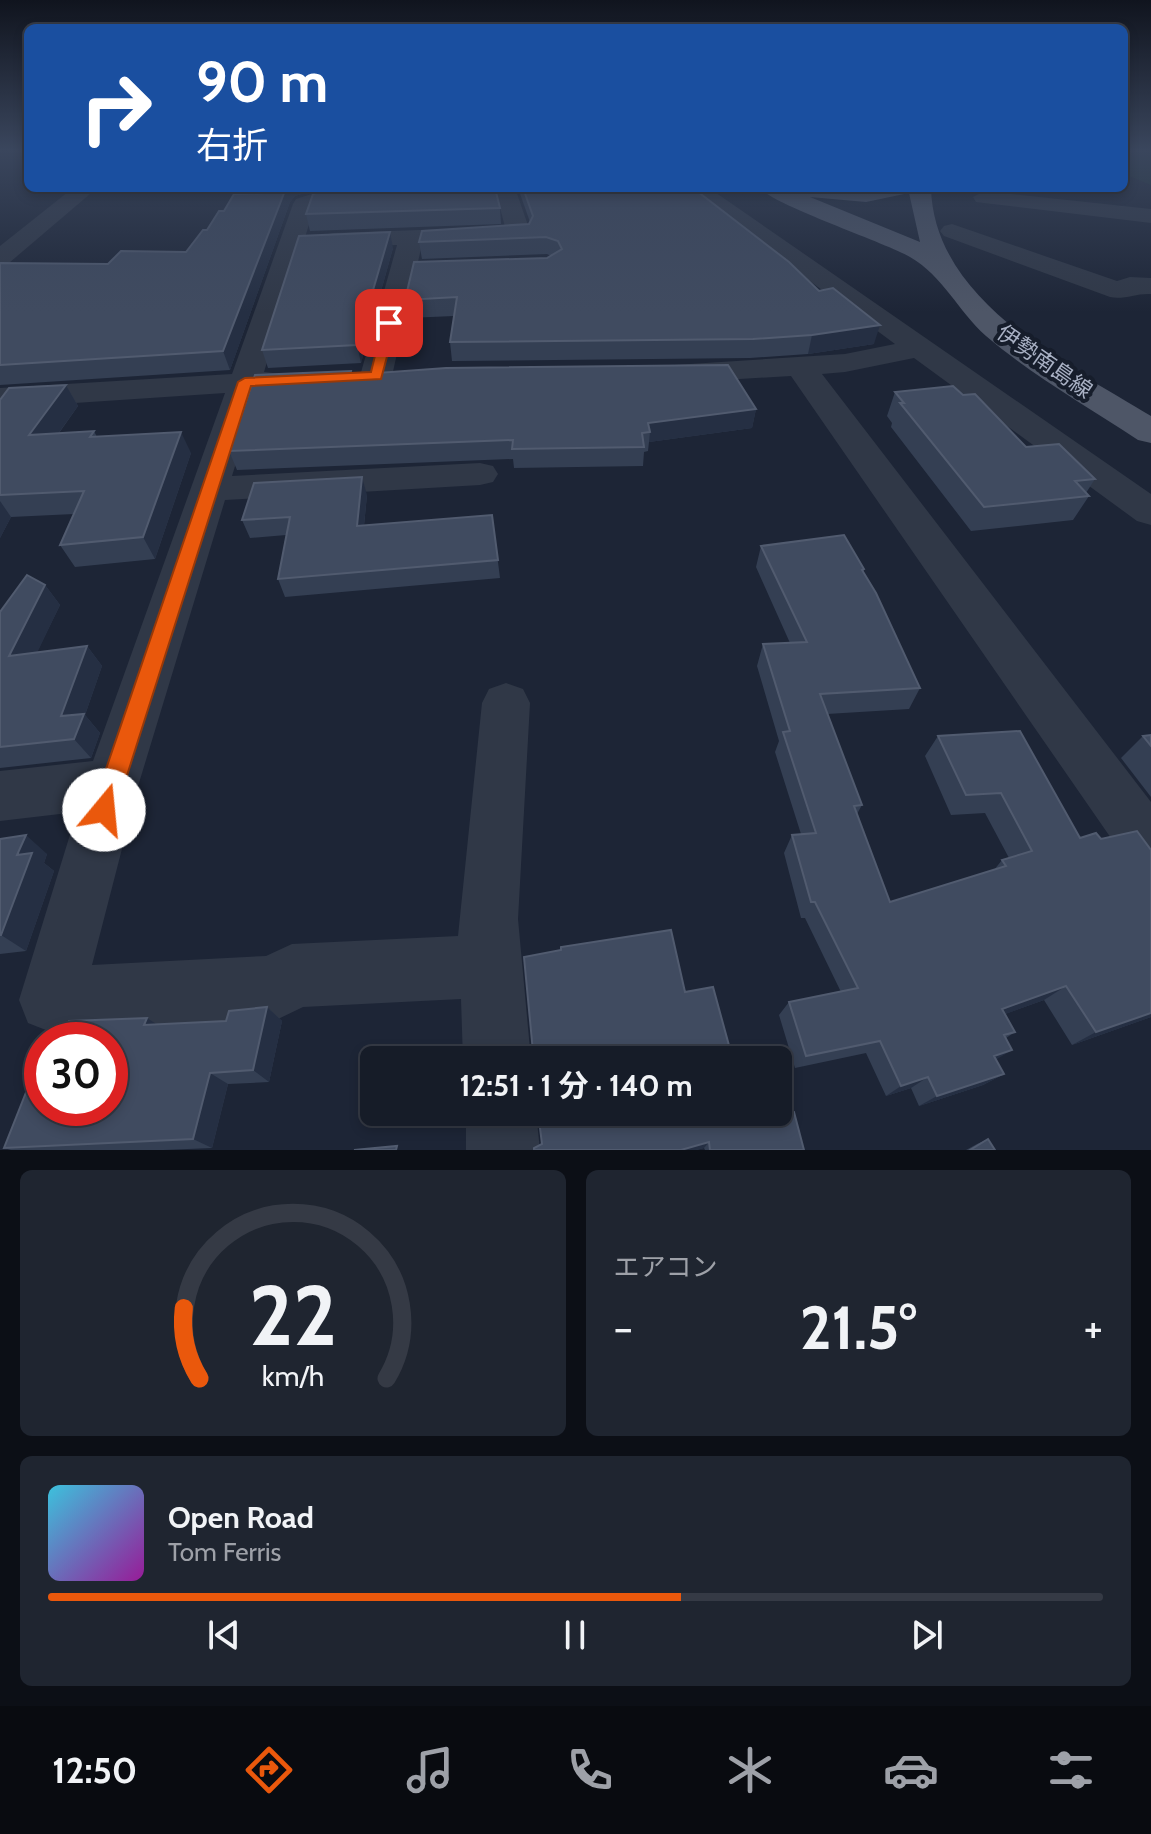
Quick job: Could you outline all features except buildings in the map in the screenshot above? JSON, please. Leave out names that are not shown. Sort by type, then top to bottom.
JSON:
[{"type":"main road","points":[[803,205],[889,234],[946,270]]},
{"type":"main road","points":[[822,205],[886,220],[924,218]]},
{"type":"main road","points":[[867,205],[924,218]]},
{"type":"main road","points":[[922,205],[924,218]]},
{"type":"main road","name":"伊勢南島線","points":[[924,218],[946,270],[997,330],[1049,369],[1151,432]]},
{"type":"main road","name":"伊勢南島線","points":[[924,218],[1021,327],[1119,411]]},
{"type":"street","points":[[0,258],[66,205]]},
{"type":"street","points":[[304,205],[112,783],[51,1000],[276,988],[292,976],[491,966]]},
{"type":"street","points":[[292,242],[519,234],[510,205]]},
{"type":"street","points":[[719,205],[1151,512]]},
{"type":"street","points":[[987,205],[995,231],[988,242]]},
{"type":"street","points":[[1068,205],[1151,216]]},
{"type":"street","points":[[924,218],[1151,304]]},
{"type":"street","points":[[376,376],[411,238]]},
{"type":"street","points":[[402,270],[489,267]]},
{"type":"street","points":[[1119,291],[1130,285],[1151,286]]},
{"type":"street","points":[[638,375],[860,361],[922,347]]},
{"type":"street","points":[[799,365],[1151,848]]},
{"type":"street","points":[[0,398],[304,380]]},
{"type":"street","points":[[209,489],[480,474]]},
{"type":"street","points":[[496,1046],[488,919],[506,703]]},
{"type":"street","points":[[0,796],[112,783]]},
{"type":"street","points":[[502,1126],[503,1150]]},
{"type":"route","points":[[104,810],[245,382],[376,376],[389,323]]}]
